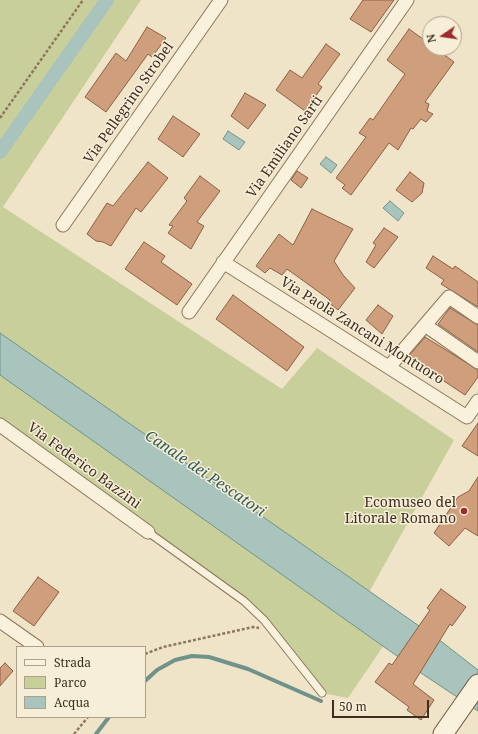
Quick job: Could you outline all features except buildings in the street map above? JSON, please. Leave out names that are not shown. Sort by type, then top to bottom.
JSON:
[{"type":"street","name":"Via Pellegrino Strobel","points":[[63,225],[221,0]]},
{"type":"street","name":"Via Emiliano Sarti","points":[[189,312],[407,0]]},
{"type":"street","name":"Via Paola Zancani Montuoro","points":[[223,262],[467,416],[478,401]]},
{"type":"street","points":[[389,367],[449,297],[478,317]]},
{"type":"street","points":[[425,325],[478,362]]},
{"type":"street","name":"Via Federico Bazzini","points":[[0,425],[148,532]]},
{"type":"street","points":[[0,621],[36,646]]},
{"type":"street","points":[[443,734],[478,684]]},
{"type":"lane","points":[[148,532],[244,602],[277,635],[322,693]]},
{"type":"path","points":[[0,118],[83,0]]},
{"type":"path","points":[[146,654],[163,647],[253,627],[267,630],[277,635]]},
{"type":"path","points":[[74,734],[87,718]]},
{"type":"green space","points":[[0,0],[141,0],[3,207],[282,389],[317,348],[454,440],[363,603],[397,626],[348,698],[322,693],[264,620],[0,425]]},
{"type":"water","points":[[228,131],[245,142],[239,150],[223,139]]},
{"type":"water","points":[[326,157],[337,165],[331,173],[320,164]]},
{"type":"water","points":[[390,201],[404,213],[398,221],[383,208]]},
{"type":"water","points":[[0,333],[442,642],[478,670],[478,711],[421,673],[0,375]]},
{"type":"waterway","points":[[0,152],[107,0]]},
{"type":"waterway","points":[[146,680],[157,670],[175,660],[192,656],[209,657],[248,669],[321,701]]},
{"type":"waterway","points":[[96,734],[108,718]]},
{"type":"place","name":"Ecomuseo del Litorale Romano","points":[[464,511]]},
{"type":"water label","name":"Canale dei Pescatori","points":[[205,474]]}]
